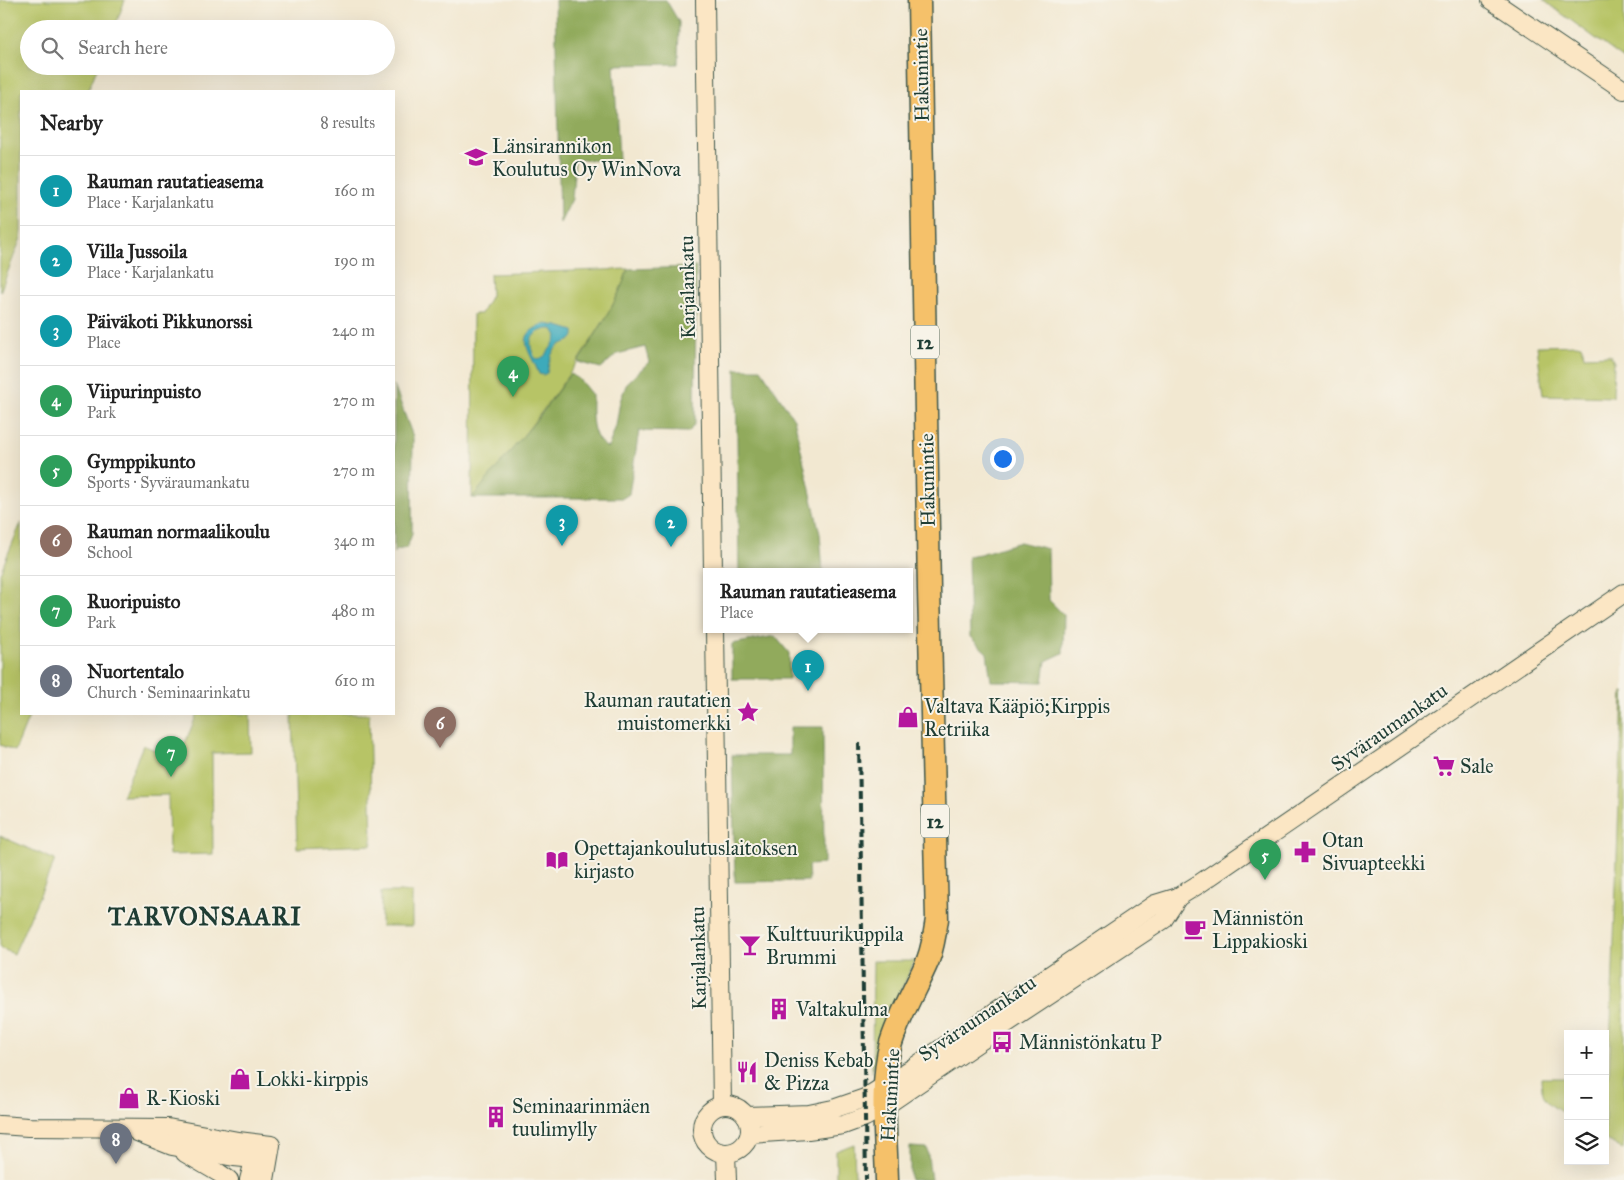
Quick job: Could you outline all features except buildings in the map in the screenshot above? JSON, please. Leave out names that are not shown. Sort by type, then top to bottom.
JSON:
[{"type":"highway","name":"Hakunintie","points":[[898,1180],[889,1053],[902,1014],[933,946],[937,919],[929,590],[919,0]]},
{"type":"highway","name":"Hakunintie","points":[[887,1180],[892,1091]]},
{"type":"main road","name":"Karjalankatu","points":[[705,0],[713,568]]},
{"type":"main road","points":[[1491,0],[1624,90]]},
{"type":"main road","name":"Syväraumankatu","points":[[750,1134],[808,1130],[844,1124],[865,1117],[892,1091],[1163,920],[1178,897],[1624,593]]},
{"type":"main road","name":"Karjalankatu","points":[[715,633],[722,1105]]},
{"type":"main road","name":"Syväraumankatu","points":[[746,1116],[809,1114],[833,1110],[865,1098],[892,1091]]},
{"type":"main road","points":[[722,1105],[736,1107],[746,1116],[749,1122],[750,1134],[740,1149],[726,1153],[710,1148],[702,1135],[702,1127],[704,1118],[713,1109],[722,1105]]},
{"type":"main road","points":[[0,1125],[130,1129],[168,1128],[262,1149]]},
{"type":"main road","points":[[130,1129],[172,1146],[228,1180]]},
{"type":"main road","points":[[172,1146],[234,1158],[262,1149]]},
{"type":"main road","points":[[249,1180],[262,1149]]},
{"type":"main road","points":[[262,1149],[265,1180]]},
{"type":"main road","points":[[726,1153],[727,1180]]},
{"type":"green space","points":[[0,0],[125,0],[117,20],[20,20],[20,75],[94,75],[88,90],[20,90],[20,241],[0,292]]},
{"type":"green space","points":[[555,0],[666,0],[679,22],[678,64],[614,65],[619,159],[575,160],[572,199],[560,223]]},
{"type":"green space","points":[[1543,0],[1624,0],[1624,59]]},
{"type":"green space","points":[[696,267],[695,423],[689,432],[639,431],[629,494],[623,498],[472,498],[542,413],[570,374],[579,379],[592,395],[592,417],[595,432],[597,438],[608,448],[616,426],[620,401],[627,383],[649,362],[645,347],[617,354],[601,368],[578,362],[612,306],[628,269]]},
{"type":"green space","points":[[628,269],[608,312],[570,372],[502,463],[472,498],[473,314],[481,314],[491,295],[490,274]]},
{"type":"green space","points":[[1582,345],[1584,356],[1610,355],[1614,362],[1613,397],[1543,395],[1537,346]]},
{"type":"green space","points":[[736,369],[761,369],[794,419],[820,534],[823,568],[739,568]]},
{"type":"green space","points":[[395,388],[413,437],[412,534],[407,548],[395,552]]},
{"type":"green space","points":[[20,525],[20,715],[30,715],[15,751],[0,745],[0,573]]},
{"type":"green space","points":[[1020,542],[1048,549],[1049,600],[1064,615],[1063,653],[1046,661],[1043,682],[991,681],[987,653],[970,637],[968,556]]},
{"type":"green space","points":[[775,636],[789,653],[789,679],[732,679],[732,644]]},
{"type":"green space","points":[[1624,692],[1624,1150],[1609,1141],[1609,1077]]},
{"type":"green space","points":[[197,715],[250,715],[251,752],[212,753],[213,854],[169,855],[168,795],[122,796],[143,745],[178,760]]},
{"type":"green space","points":[[293,715],[369,715],[372,845],[297,848]]},
{"type":"green space","points":[[790,727],[823,727],[824,864],[808,865],[809,881],[735,882],[732,755],[790,755]]},
{"type":"green space","points":[[0,836],[55,860],[14,954],[0,948]]},
{"type":"green space","points":[[381,892],[412,892],[412,926],[381,926]]},
{"type":"green space","points":[[873,961],[914,961],[890,1012],[872,1072]]},
{"type":"green space","points":[[1541,1078],[1564,1078],[1564,1114],[1547,1102]]},
{"type":"green space","points":[[854,1144],[855,1180],[836,1180],[836,1151]]},
{"type":"green space","points":[[910,1147],[927,1148],[931,1180],[910,1180]]},
{"type":"water","points":[[545,324],[574,331],[571,340],[560,344],[555,349],[550,359],[547,373],[543,375],[539,374],[527,345],[526,339],[535,328]],"holes":[[[553,329],[557,336],[551,347],[543,357],[535,358],[531,347],[532,339],[541,331]]]},
{"type":"railway","points":[[859,743],[866,1180]]},
{"type":"place","name":"Länsirannikon Koulutus Oy WinNova","points":[[476,157]]},
{"type":"place","name":"Viipurinpuisto","points":[[513,397]]},
{"type":"place","name":"Päiväkoti Pikkunorssi","points":[[562,546]]},
{"type":"place","name":"Villa Jussoila","points":[[671,547]]},
{"type":"place","name":"Rauman rautatieasema","points":[[808,691]]},
{"type":"place","name":"Rauman rautatien muistomerkki","points":[[748,712]]},
{"type":"place","name":"Valtava Kääpiö;Kirppis Retriika","points":[[908,717]]},
{"type":"place","name":"Rauman normaalikoulu","points":[[440,748]]},
{"type":"place","name":"Sale","points":[[1444,766]]},
{"type":"place","name":"Ruoripuisto","points":[[171,777]]},
{"type":"place","name":"Otan Sivuapteekki","points":[[1305,852]]},
{"type":"place","name":"Opettajankoulutuslaitoksen kirjasto","points":[[557,860]]},
{"type":"place","name":"Gymppikunto","points":[[1265,880]]},
{"type":"place","name":"Männistön Lippakioski","points":[[1195,929]]},
{"type":"place","name":"Kulttuurikuppila Brummi","points":[[750,945]]},
{"type":"place","name":"Valtakulma","points":[[779,1009]]},
{"type":"place","name":"Männistönkatu P","points":[[1002,1042]]},
{"type":"place","name":"Deniss Kebab & Pizza","points":[[747,1072]]},
{"type":"place","name":"Lokki-kirppis","points":[[240,1079]]},
{"type":"place","name":"R-Kioski","points":[[129,1098]]},
{"type":"place","name":"Seminaarinmäen tuulimylly","points":[[496,1117]]},
{"type":"place","name":"Nuortentalo","points":[[116,1164]]},
{"type":"district","name":"TARVONSAARI","points":[[205,916]]}]
